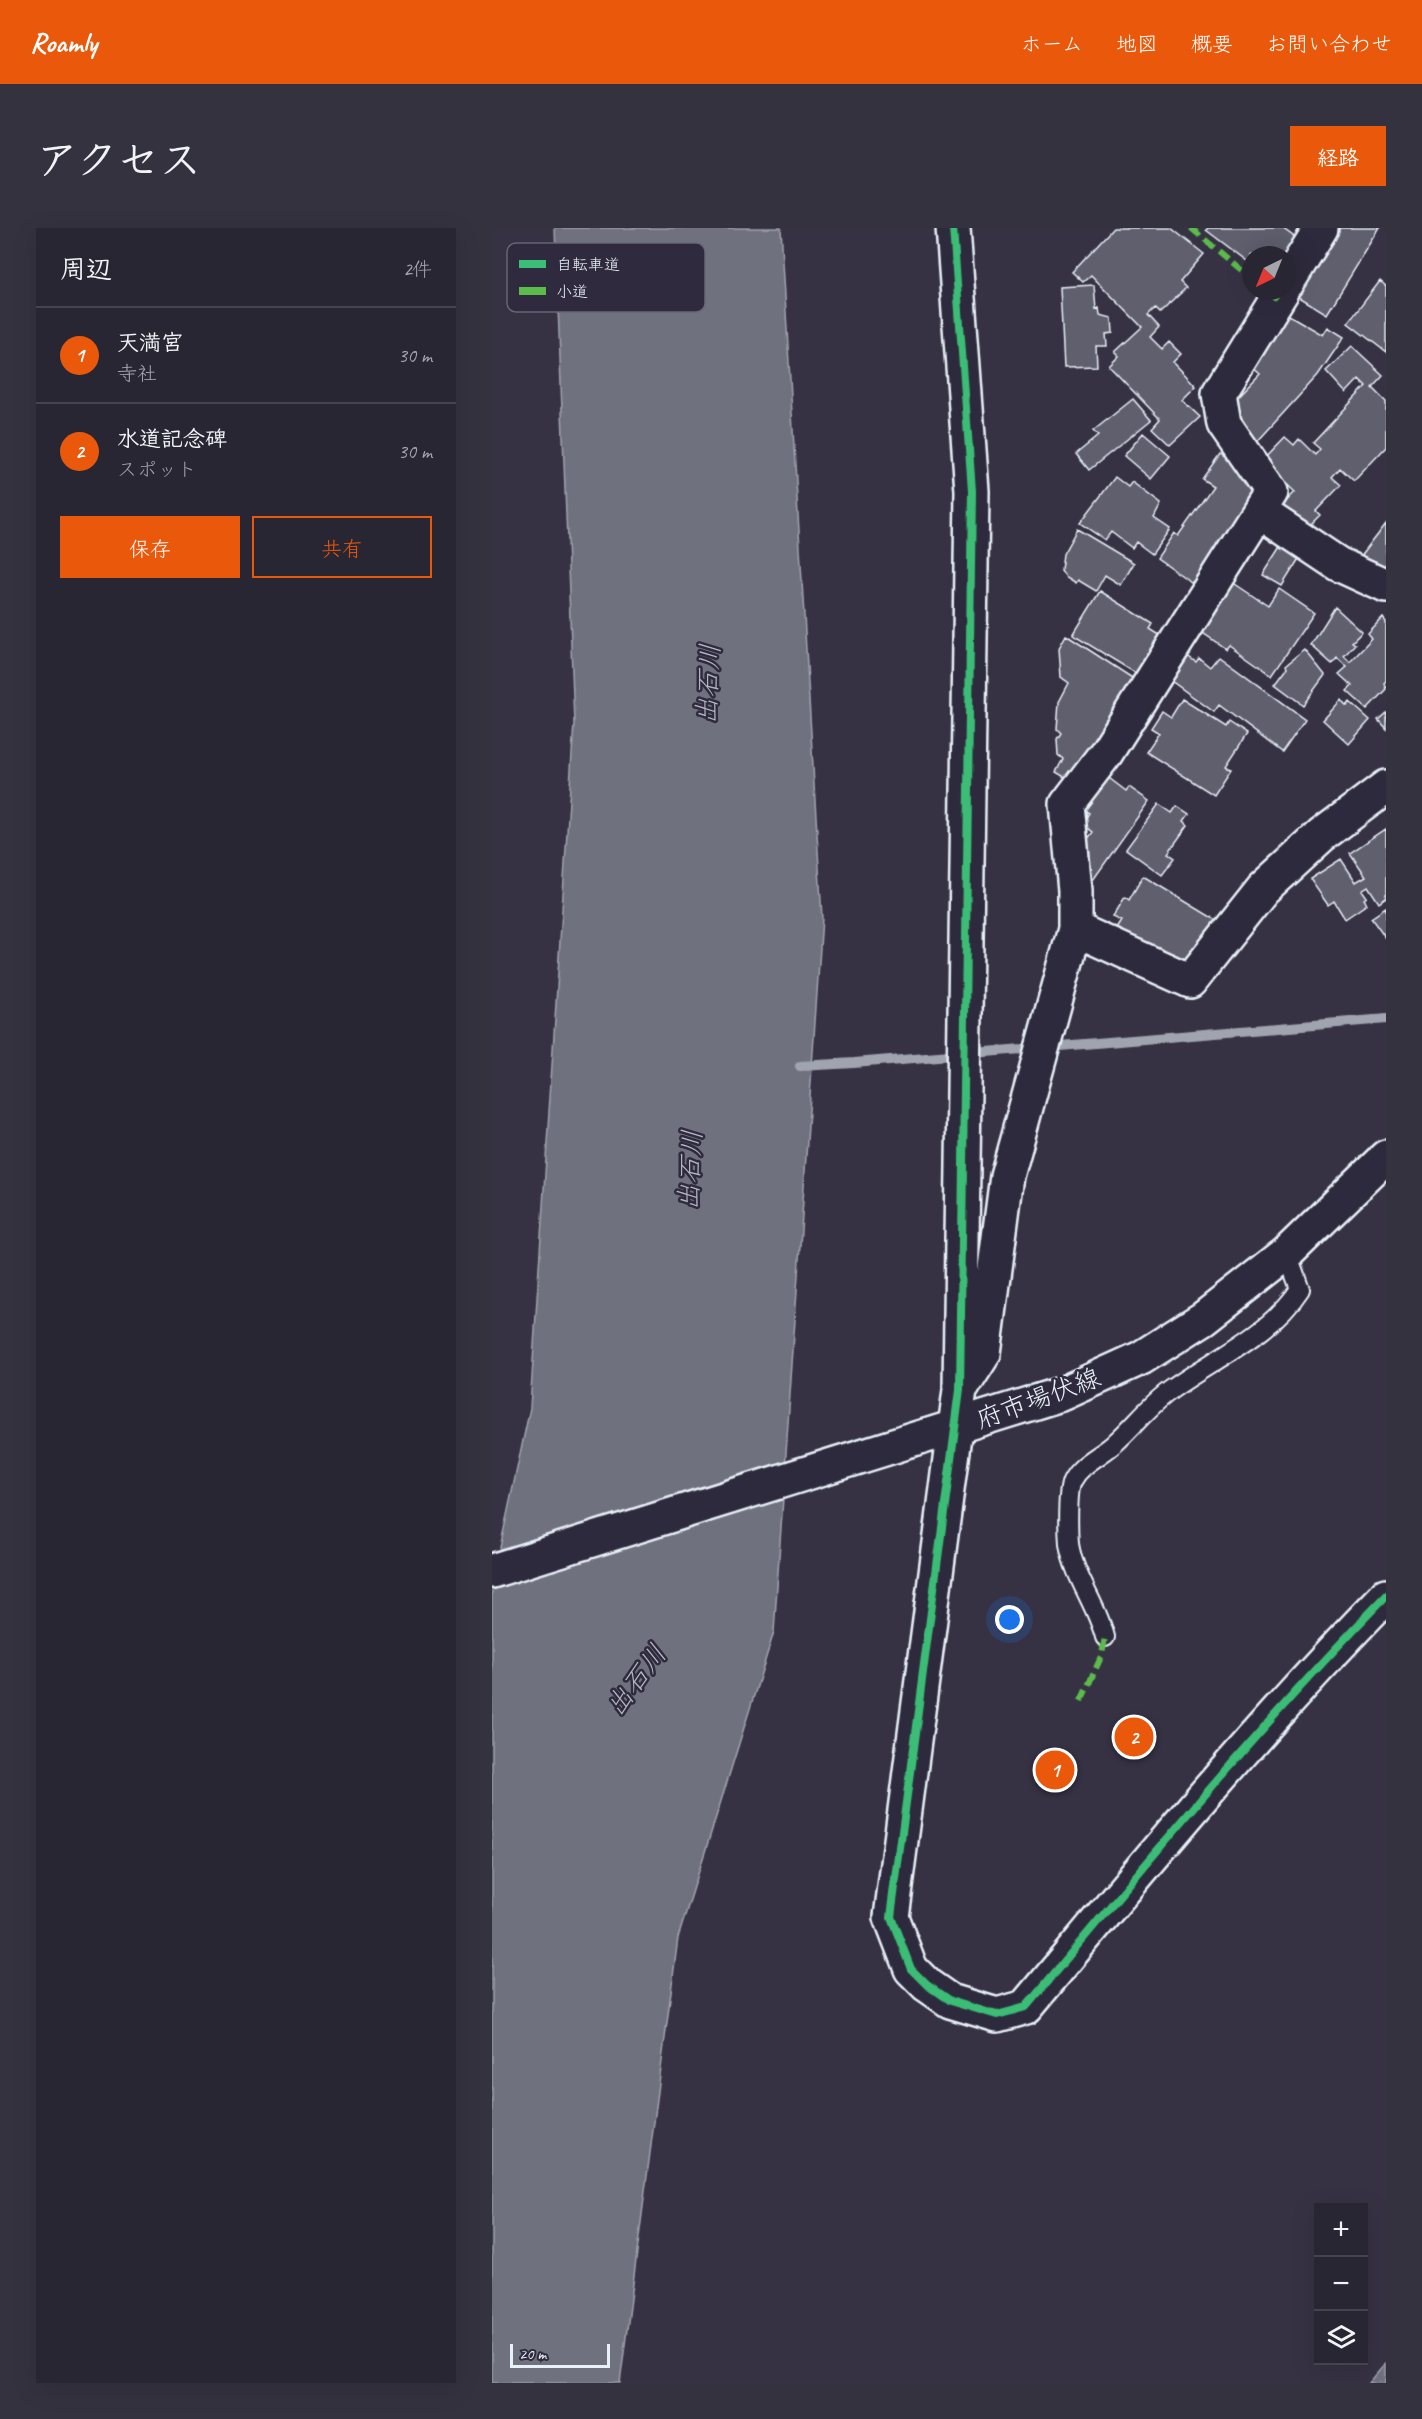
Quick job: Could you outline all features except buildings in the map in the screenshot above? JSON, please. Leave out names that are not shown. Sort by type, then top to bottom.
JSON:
[{"type":"street","points":[[953,228],[972,491],[960,1390],[891,1917],[911,1969],[927,1985],[950,2001],[997,2015],[1026,2007],[1199,1802],[1328,1656],[1386,1596]]},
{"type":"street","points":[[1296,268],[1321,228]]},
{"type":"street","points":[[960,1390],[984,1353],[1007,1176],[1075,929],[1075,891],[1067,804],[1106,753],[1260,512],[1270,492],[1224,424],[1219,393],[1276,300]]},
{"type":"street","points":[[1260,512],[1338,564],[1386,586]]},
{"type":"street","points":[[1075,929],[1190,981],[1263,889],[1322,835],[1386,787]]},
{"type":"street","name":"府市場伏線","points":[[492,1571],[1064,1393],[1141,1358],[1204,1318],[1287,1253],[1386,1157]]},
{"type":"lane","points":[[1105,1637],[1101,1622],[1083,1586],[1069,1544],[1072,1480],[1086,1464],[1116,1443],[1145,1410],[1171,1389],[1249,1338],[1291,1302],[1300,1289],[1287,1253]]},
{"type":"water","name":"出石川","points":[[555,228],[781,228],[822,918],[774,1632],[678,1938],[620,2383],[492,2383],[492,1585],[530,1408],[574,723],[558,312],[705,312],[705,243],[556,243]]},
{"type":"water","points":[[1386,2363],[1386,2383],[1369,2383]]},
{"type":"waterway","points":[[800,1066],[1386,1019]]},
{"type":"marked path","points":[[1191,228],[1242,270]]},
{"type":"marked path","points":[[1081,1701],[1102,1655],[1105,1637]]},
{"type":"cycle path","points":[[953,228],[972,491],[960,1390],[891,1917],[911,1969],[927,1985],[950,2001],[997,2015],[1026,2007],[1247,1746],[1386,1596]]},
{"type":"place","name":"水道記念碑","points":[[1134,1737]]},
{"type":"place","name":"天満宮","points":[[1055,1770]]}]
